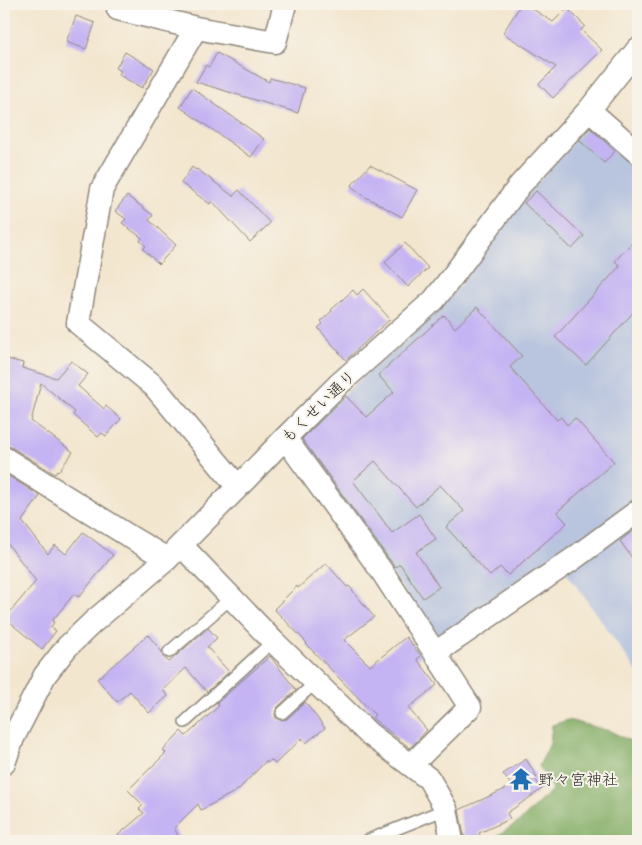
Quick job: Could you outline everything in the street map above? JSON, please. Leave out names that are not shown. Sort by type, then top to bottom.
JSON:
[{"type":"street","points":[[118,9],[196,28],[275,42],[285,4]]},
{"type":"street","points":[[196,28],[102,189],[78,324],[154,386],[238,487]]},
{"type":"street","name":"もくせい通り","points":[[4,763],[17,730],[45,675],[67,647],[174,552],[339,384],[434,300],[520,185],[589,110],[638,49]]},
{"type":"street","points":[[589,110],[638,153]]},
{"type":"street","points":[[285,438],[383,574],[470,708],[411,765]]},
{"type":"street","points":[[4,458],[132,538],[174,552],[231,598],[315,683],[368,733],[429,779],[446,809],[452,841]]},
{"type":"street","points":[[435,653],[573,559],[638,511]]},
{"type":"lane","points":[[170,652],[231,598]]},
{"type":"lane","points":[[185,722],[273,641]]},
{"type":"lane","points":[[282,713],[315,683]]},
{"type":"lane","points":[[366,841],[446,809]]},
{"type":"shaded area","points":[[594,118],[638,159],[638,673],[558,560],[442,639],[434,637],[356,519],[299,438],[357,382],[407,340],[448,300],[489,249],[523,200]]},
{"type":"green space","points":[[568,720],[610,731],[632,742],[638,741],[638,841],[489,841],[519,822],[553,789],[539,766],[550,744],[552,725]]},
{"type":"building","points":[[521,4],[525,4],[553,22],[567,8],[585,26],[581,30],[602,50],[553,98],[539,84],[556,67],[503,33]]},
{"type":"building","points":[[76,16],[95,23],[86,49],[66,42]]},
{"type":"building","points":[[125,52],[154,69],[142,88],[119,75],[121,71],[116,68]]},
{"type":"building","points":[[217,53],[269,82],[270,78],[305,88],[298,113],[196,82],[206,65],[209,67]]},
{"type":"building","points":[[192,88],[264,139],[251,157],[180,107]]},
{"type":"building","points":[[590,128],[615,151],[604,163],[579,140]]},
{"type":"building","points":[[370,165],[417,190],[402,217],[364,196],[351,186]]},
{"type":"building","points":[[192,167],[233,196],[239,190],[270,223],[250,242],[212,201],[210,204],[181,183]]},
{"type":"building","points":[[536,191],[584,236],[572,249],[524,203]]},
{"type":"building","points":[[127,196],[153,215],[149,220],[176,245],[159,264],[143,249],[146,246],[140,241],[142,238],[122,223],[126,219],[115,211]]},
{"type":"building","points":[[638,236],[638,307],[586,365],[555,337],[620,266],[615,261]]},
{"type":"building","points":[[405,243],[428,268],[408,287],[385,262]]},
{"type":"building","points":[[363,289],[390,319],[346,360],[318,328],[323,324],[321,321],[331,310],[353,290],[357,295]]},
{"type":"building","points":[[477,307],[522,356],[510,367],[557,420],[561,417],[567,425],[575,418],[614,462],[557,512],[567,523],[508,575],[500,567],[490,576],[446,527],[464,511],[440,485],[416,507],[375,461],[353,481],[392,533],[419,514],[436,539],[416,552],[439,587],[423,598],[400,564],[395,567],[302,439],[346,396],[366,417],[394,392],[378,375],[444,315],[455,328]]},
{"type":"building","points":[[4,358],[23,363],[22,368],[56,378],[71,361],[88,374],[78,386],[104,409],[106,406],[121,419],[106,436],[102,433],[98,437],[73,415],[75,412],[41,383],[31,421],[73,452],[55,474],[11,447],[4,445]]},
{"type":"building","points":[[4,473],[40,496],[22,521],[48,554],[55,545],[66,554],[83,532],[113,555],[79,597],[74,594],[52,621],[54,622],[51,627],[56,631],[42,649],[5,618],[36,581],[4,539]]},
{"type":"building","points":[[638,527],[638,566],[620,541]]},
{"type":"building","points":[[326,563],[347,587],[349,586],[374,617],[344,640],[370,666],[406,637],[421,656],[417,659],[437,685],[408,708],[427,730],[410,748],[372,718],[375,715],[274,609],[297,586],[298,588]]},
{"type":"building","points":[[208,628],[217,638],[207,647],[229,672],[207,692],[186,668],[163,690],[168,696],[149,713],[130,691],[117,702],[97,679],[148,635],[162,652],[163,657],[169,662]]},
{"type":"building","points":[[270,656],[296,690],[277,708],[276,718],[280,720],[287,719],[305,702],[325,728],[306,743],[302,738],[275,764],[271,760],[267,763],[266,761],[238,790],[201,810],[198,804],[174,828],[181,841],[111,841],[144,813],[139,809],[143,805],[128,790],[166,753],[163,750],[181,731],[186,736],[219,706],[217,703]]},
{"type":"building","points":[[526,759],[542,789],[507,813],[510,819],[479,833],[482,841],[465,841],[459,810],[512,786],[503,774]]},
{"type":"place","name":"野々宮神社","points":[[521,779]]}]
